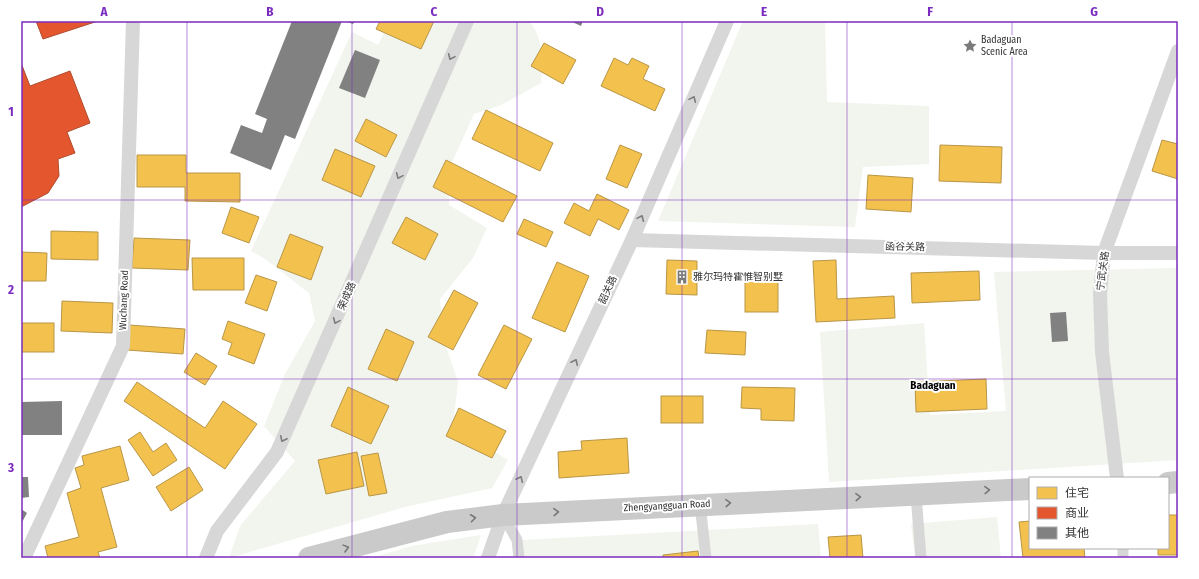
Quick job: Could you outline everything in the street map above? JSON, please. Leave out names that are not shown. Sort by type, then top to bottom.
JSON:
[{"type":"main road","name":"Zhengyangguan Road","points":[[309,558],[447,522],[503,515],[1029,488]]},
{"type":"street","name":"Wuchang Road","points":[[24,558],[123,346],[133,21]]},
{"type":"street","name":"荣成路","points":[[206,558],[217,531],[277,452],[467,21]]},
{"type":"street","name":"韶关路","points":[[488,558],[503,515],[632,240],[728,21]]},
{"type":"street","name":"宁武关路","points":[[1117,477],[1102,352],[1100,294],[1104,253],[1178,51]]},
{"type":"street","name":"函谷关路","points":[[632,240],[1104,253],[1178,253]]},
{"type":"street","points":[[916,495],[921,558]]},
{"type":"street","points":[[700,504],[706,558]]},
{"type":"street","points":[[503,515],[517,540],[519,558]]},
{"type":"shaded area","points":[[390,21],[529,21],[534,28],[540,43],[542,59],[541,83],[501,105],[474,114],[449,169],[449,205],[487,228],[473,258],[440,299],[444,341],[458,382],[453,426],[508,460],[492,488],[405,507],[229,558],[240,526],[295,461],[264,426],[285,374],[315,321],[309,293],[274,265],[251,251],[352,32],[378,45]]},
{"type":"shaded area","points":[[743,21],[825,21],[827,102],[929,106],[929,164],[863,167],[855,227],[658,221]]},
{"type":"shaded area","points":[[1178,268],[1178,460],[829,482],[820,332],[924,323],[930,415],[1006,411],[994,272]]},
{"type":"shaded area","points":[[997,517],[1001,558],[915,558],[911,524]]},
{"type":"shaded area","points":[[818,524],[821,558],[515,558],[522,540]]},
{"type":"shaded area","points":[[481,535],[473,558],[371,558],[412,546]]},
{"type":"building: 住宅","points":[[380,21],[434,21],[421,49],[376,29]]},
{"type":"building: 住宅","points":[[544,43],[576,60],[563,84],[531,66]]},
{"type":"building: 住宅","points":[[614,58],[628,65],[632,58],[649,66],[643,79],[665,89],[655,111],[601,86]]},
{"type":"building: 住宅","points":[[486,110],[553,143],[540,171],[472,139]]},
{"type":"building: 住宅","points":[[366,119],[397,135],[386,157],[355,141]]},
{"type":"building: 住宅","points":[[1162,140],[1178,144],[1178,179],[1152,171]]},
{"type":"building: 住宅","points":[[620,145],[642,154],[627,188],[606,179]]},
{"type":"building: 住宅","points":[[940,145],[1002,147],[1001,183],[939,181]]},
{"type":"building: 住宅","points":[[335,149],[375,166],[361,197],[322,180]]},
{"type":"building: 住宅","points":[[137,155],[186,155],[186,173],[240,173],[240,202],[185,201],[185,187],[137,187]]},
{"type":"building: 住宅","points":[[446,160],[517,196],[503,222],[433,187]]},
{"type":"building: 住宅","points":[[868,175],[913,178],[911,212],[866,209]]},
{"type":"building: 住宅","points":[[597,194],[629,210],[619,230],[598,219],[590,236],[564,223],[574,203],[589,211]]},
{"type":"building: 住宅","points":[[231,207],[259,217],[249,243],[222,233]]},
{"type":"building: 住宅","points":[[406,217],[438,234],[425,260],[392,243]]},
{"type":"building: 住宅","points":[[524,219],[553,232],[546,247],[517,234]]},
{"type":"building: 住宅","points":[[51,231],[98,232],[98,260],[51,259]]},
{"type":"building: 住宅","points":[[290,234],[323,247],[311,280],[277,267]]},
{"type":"building: 住宅","points":[[134,238],[190,240],[188,270],[132,268]]},
{"type":"building: 住宅","points":[[21,252],[47,253],[46,281],[21,281]]},
{"type":"building: 住宅","points":[[192,258],[244,258],[244,290],[193,290]]},
{"type":"building: 住宅","name":"雅尔玛特霍惟智别墅","points":[[667,260],[697,261],[697,295],[666,294]]},
{"type":"building: 住宅","points":[[836,260],[837,299],[894,296],[895,318],[816,322],[813,261]]},
{"type":"building: 住宅","points":[[557,262],[589,276],[565,332],[532,318]]},
{"type":"building: 住宅","points":[[979,271],[980,300],[912,303],[911,273]]},
{"type":"building: 住宅","points":[[256,275],[277,282],[267,311],[245,303]]},
{"type":"building: 住宅","points":[[745,281],[778,281],[778,312],[745,312]]},
{"type":"building: 住宅","points":[[454,290],[478,303],[453,350],[428,337]]},
{"type":"building: 住宅","points":[[62,301],[113,303],[112,333],[61,331]]},
{"type":"building: 住宅","points":[[228,321],[265,334],[254,364],[228,354],[232,343],[222,339]]},
{"type":"building: 住宅","points":[[21,323],[54,323],[54,352],[21,352]]},
{"type":"building: 住宅","points":[[129,325],[185,329],[183,354],[127,350]]},
{"type":"building: 住宅","points":[[504,325],[532,339],[506,389],[478,375]]},
{"type":"building: 住宅","points":[[386,329],[414,342],[397,381],[368,369]]},
{"type":"building: 住宅","points":[[707,330],[746,332],[745,355],[705,353]]},
{"type":"building: 住宅","points":[[196,353],[217,366],[205,385],[184,372]]},
{"type":"building: 住宅","points":[[986,379],[987,409],[916,412],[915,382]]},
{"type":"building: 住宅","points":[[137,382],[205,428],[223,401],[257,424],[225,469],[124,401]]},
{"type":"building: 住宅","points":[[348,387],[389,406],[371,444],[331,426]]},
{"type":"building: 住宅","points":[[742,387],[795,388],[794,421],[761,420],[761,409],[741,408]]},
{"type":"building: 住宅","points":[[661,396],[703,396],[703,423],[661,423]]},
{"type":"building: 住宅","points":[[459,408],[506,431],[492,458],[446,436]]},
{"type":"building: 住宅","points":[[140,432],[153,452],[166,443],[177,460],[153,476],[128,440]]},
{"type":"building: 住宅","points":[[627,438],[629,473],[559,478],[558,452],[582,450],[581,441]]},
{"type":"building: 住宅","points":[[120,446],[129,480],[101,488],[117,547],[98,552],[100,558],[48,558],[45,546],[79,537],[67,493],[81,488],[75,468],[84,465],[82,456]]},
{"type":"building: 住宅","points":[[357,452],[364,486],[326,494],[318,460]]},
{"type":"building: 住宅","points":[[378,453],[387,493],[369,496],[361,456]]},
{"type":"building: 住宅","points":[[189,467],[203,490],[171,511],[156,487]]},
{"type":"building: 住宅","points":[[1169,515],[1178,515],[1178,555],[1158,555],[1158,549],[1169,549]]},
{"type":"building: 住宅","points":[[1029,521],[1029,549],[1084,549],[1085,558],[1023,558],[1019,522]]},
{"type":"building: 住宅","points":[[861,535],[863,558],[830,558],[828,537]]},
{"type":"building: 住宅","points":[[698,551],[699,558],[663,558],[663,555]]},
{"type":"building: 商业","points":[[36,21],[98,21],[43,39]]},
{"type":"building: 商业","points":[[21,63],[30,86],[70,71],[90,123],[67,132],[75,153],[58,159],[59,176],[48,193],[21,207]]},
{"type":"building: 其他","points":[[292,21],[342,21],[295,139],[285,135],[271,170],[230,153],[241,125],[262,133],[267,119],[255,114]]},
{"type":"building: 其他","points":[[345,21],[355,21],[353,24]]},
{"type":"building: 其他","points":[[570,21],[583,21],[581,26]]},
{"type":"building: 其他","points":[[355,50],[380,60],[365,98],[339,88]]},
{"type":"building: 其他","points":[[1066,312],[1068,341],[1052,342],[1050,313]]},
{"type":"building: 其他","points":[[62,401],[62,435],[21,435],[21,402]]},
{"type":"building: 其他","points":[[21,477],[28,477],[29,497],[21,498]]},
{"type":"building: 其他","points":[[21,509],[27,513],[21,524]]},
{"type":"place","name":"Badaguan Scenic Area","points":[[970,46]]},
{"type":"place","name":"雅尔玛特霍惟智别墅","points":[[682,277]]},
{"type":"district","name":"Badaguan","points":[[933,385]]}]
